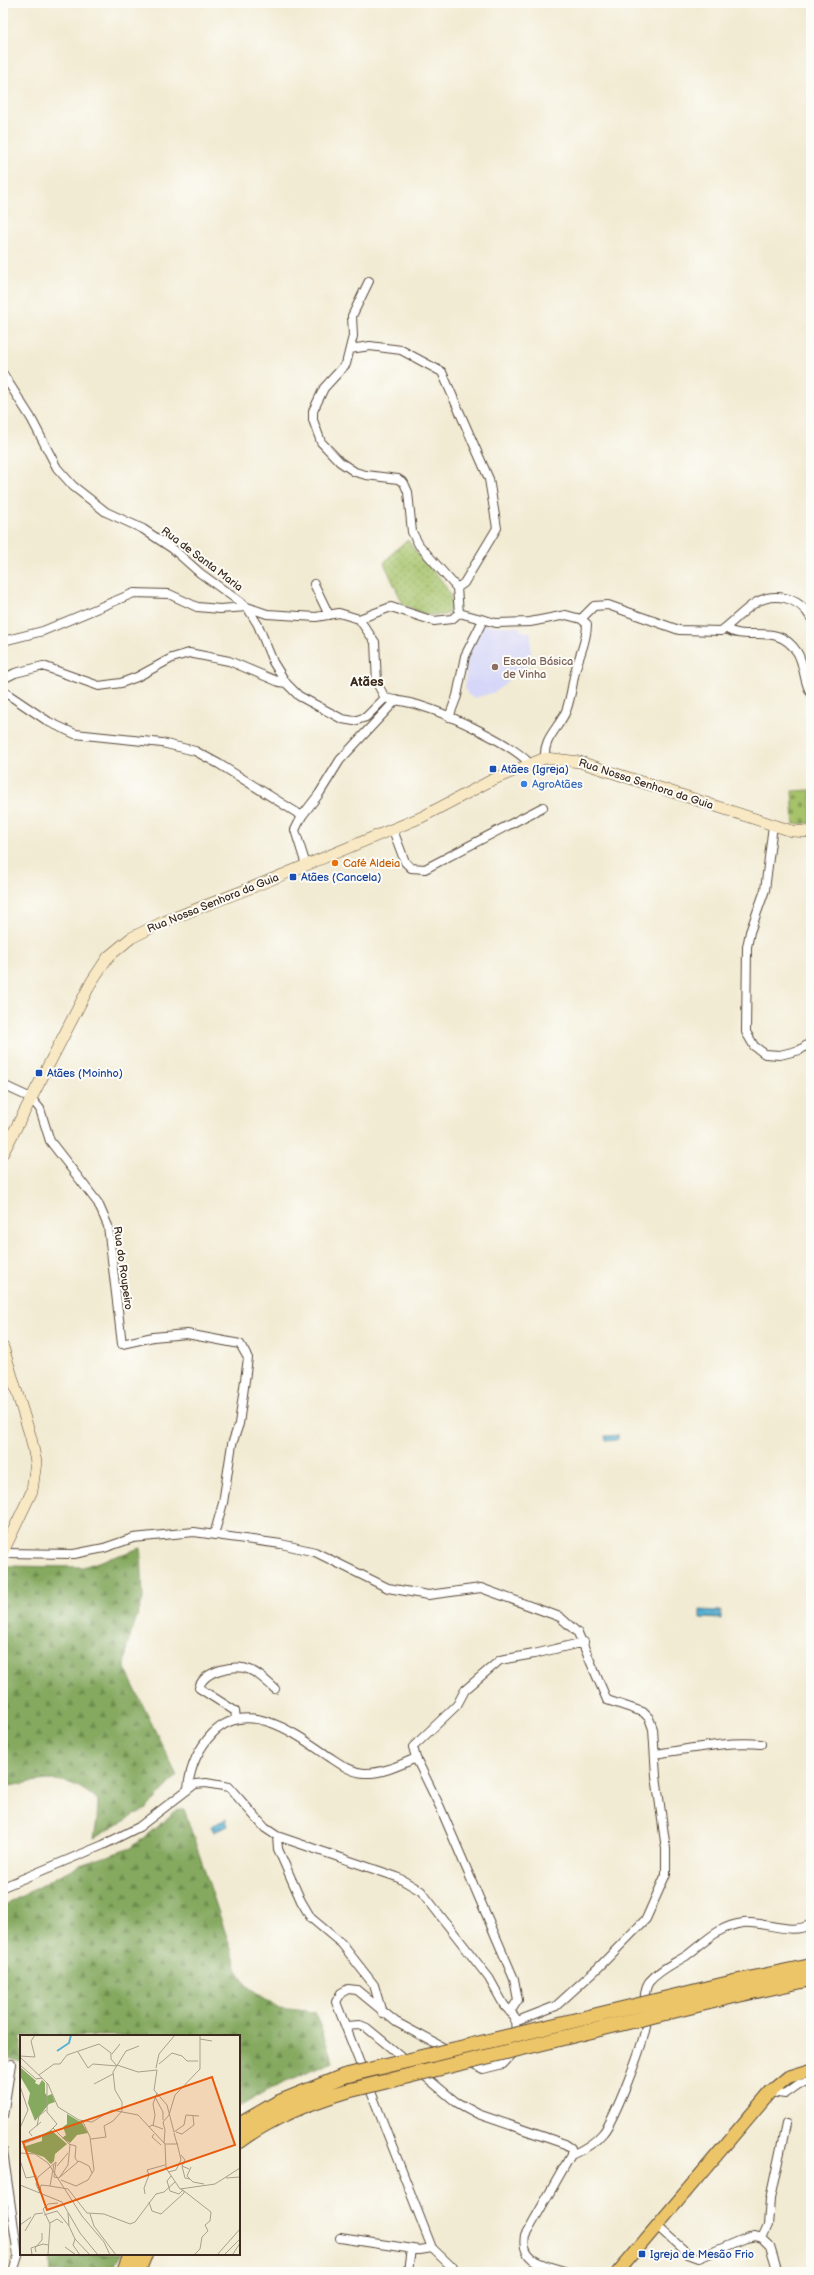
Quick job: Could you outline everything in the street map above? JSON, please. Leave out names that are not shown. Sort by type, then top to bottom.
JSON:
[{"type":"highway","points":[[240,2140],[273,2119],[318,2100],[346,2091],[736,1989],[811,1966]]},
{"type":"highway","points":[[240,2124],[277,2103],[344,2076],[736,1989],[811,1979]]},
{"type":"highway","points":[[124,2272],[131,2255]]},
{"type":"highway","points":[[138,2272],[145,2255]]},
{"type":"main road","name":"Rua Nossa Senhora da Guia","points":[[3,1153],[71,1020],[108,957],[131,938],[163,922],[393,830],[422,817],[492,780],[545,758],[580,762],[792,831],[811,832]]},
{"type":"main road","points":[[3,1347],[31,1438],[36,1462],[32,1491],[3,1552]]},
{"type":"main road","points":[[618,2272],[770,2092],[788,2077],[811,2070]]},
{"type":"street","points":[[369,281],[352,316],[353,336],[346,364],[324,388],[313,410],[313,420],[322,442],[331,454],[355,472],[398,479],[404,483],[408,492],[412,532],[418,545],[457,588],[459,613]]},
{"type":"street","points":[[350,349],[370,346],[401,350],[442,372],[489,479],[497,528],[464,583],[457,588]]},
{"type":"street","name":"Rua de Santa Maria","points":[[3,374],[31,418],[57,468],[73,486],[106,512],[143,529],[173,549],[200,573],[247,607],[258,625],[272,662],[286,683],[299,696],[342,719],[354,721],[366,717],[385,698]]},
{"type":"street","points":[[314,584],[329,615]]},
{"type":"street","points":[[3,641],[43,631],[134,592],[169,594],[197,607],[220,609],[247,607],[267,614],[316,617],[339,613],[359,619],[391,608],[434,621],[452,619],[459,613]]},
{"type":"street","points":[[581,619],[594,606],[608,605],[679,630],[706,632],[721,631],[753,604],[776,597],[794,600],[806,608],[811,618]]},
{"type":"street","points":[[459,613],[496,623],[530,622],[566,615],[581,619],[587,624],[587,636],[576,670],[565,713],[549,736],[544,750],[545,758]]},
{"type":"street","points":[[359,619],[375,642],[377,683],[385,698],[420,705],[449,717],[516,750],[530,764]]},
{"type":"street","points":[[449,717],[456,696],[465,656],[482,620]]},
{"type":"street","points":[[725,628],[733,633],[764,633],[782,639],[797,652],[811,693]]},
{"type":"street","points":[[3,679],[15,673],[43,666],[86,683],[99,686],[121,683],[138,678],[172,658],[189,653],[229,661],[279,682],[286,683]]},
{"type":"street","points":[[3,691],[49,722],[74,734],[162,744],[195,751],[219,764],[302,816]]},
{"type":"street","points":[[306,865],[295,830],[302,816],[319,794],[340,760],[396,700]]},
{"type":"street","points":[[393,830],[405,862],[411,868],[425,869],[543,807]]},
{"type":"street","points":[[773,825],[765,890],[750,932],[748,947],[746,1032],[754,1046],[765,1054],[780,1054],[800,1050],[811,1042]]},
{"type":"street","points":[[3,1085],[31,1098]]},
{"type":"street","name":"Rua do Roupeiro","points":[[31,1098],[40,1108],[50,1141],[98,1203],[108,1226],[122,1344],[153,1337],[187,1334],[240,1344],[248,1358],[247,1375],[239,1424],[229,1456],[223,1503],[214,1535]]},
{"type":"street","points":[[3,1552],[74,1554],[104,1548],[133,1538],[194,1532],[281,1544],[315,1552],[388,1588],[428,1595],[481,1588],[560,1617],[578,1633],[584,1642],[606,1700],[614,1704],[636,1709],[649,1718],[653,1729],[666,1849],[666,1874],[646,1919],[599,1967],[556,2006],[515,2022]]},
{"type":"street","points":[[510,2012],[518,2000],[514,1979],[440,1807],[416,1758],[413,1747],[457,1705],[465,1690],[500,1660],[534,1654],[558,1647],[584,1642]]},
{"type":"street","points":[[236,1719],[235,1712],[199,1688],[200,1683],[206,1677],[222,1669],[237,1667],[249,1669],[275,1689]]},
{"type":"street","points":[[188,1788],[189,1776],[194,1761],[204,1743],[221,1725],[236,1719],[260,1718],[283,1728],[344,1768],[363,1773],[393,1768],[416,1758]]},
{"type":"street","points":[[655,1754],[714,1746],[761,1744]]},
{"type":"street","points":[[3,1887],[103,1845],[139,1826],[188,1788],[195,1784],[206,1783],[229,1787],[265,1828],[277,1836],[397,1877],[421,1891],[489,1978],[504,2005],[515,2017],[516,2050],[503,2064],[483,2069],[382,2013],[357,1990],[348,1989],[341,1993],[336,2002],[410,2187],[432,2248],[457,2272]]},
{"type":"street","points":[[277,1836],[278,1849],[301,1901],[311,1918],[342,1944],[374,1985],[382,2013]]},
{"type":"street","points":[[571,2155],[583,2150],[602,2134],[615,2113],[644,2036],[645,1989],[666,1966],[683,1957],[709,1936],[724,1928],[743,1923],[799,1929],[811,1924]]},
{"type":"street","points":[[345,2026],[360,2025],[367,2028],[456,2102],[478,2114],[565,2144],[571,2148],[571,2155],[525,2236],[523,2247],[527,2255],[535,2260],[567,2272]]},
{"type":"street","points":[[3,2116],[11,2064]]},
{"type":"street","points":[[770,2092],[785,2094],[799,2084],[811,2082]]},
{"type":"street","points":[[762,2238],[768,2225],[770,2199],[786,2124]]},
{"type":"street","points":[[3,2151],[18,2256],[13,2272]]},
{"type":"street","points":[[657,2226],[688,2254],[699,2258],[746,2238],[755,2236],[762,2238],[770,2246],[778,2272]]},
{"type":"street","points":[[340,2238],[420,2250],[432,2248]]},
{"type":"street","points":[[408,2272],[412,2249]]},
{"type":"shaded area","name":"Escola Básica de Vinha","points":[[483,625],[520,627],[520,631],[531,632],[531,662],[495,692],[475,698],[468,695],[465,689],[467,658]]},
{"type":"green space","points":[[408,540],[446,587],[452,606],[445,615],[426,615],[403,604],[384,563],[395,550]]},
{"type":"green space","points":[[811,790],[811,823],[794,824],[792,791]]},
{"type":"green space","points":[[141,1548],[143,1599],[127,1646],[125,1668],[177,1776],[146,1809],[94,1838],[98,1801],[86,1791],[64,1781],[53,1780],[3,1787],[3,1572],[8,1566],[83,1567]]},
{"type":"green space","points":[[184,1809],[240,1976],[247,1986],[279,2008],[315,2012],[333,2062],[270,2089],[240,2106],[240,2035],[20,2035],[20,2062],[3,2056],[3,1906],[77,1866],[131,1848],[177,1810]]},
{"type":"green space","points":[[50,2255],[120,2255],[111,2272],[51,2272]]},
{"type":"water","points":[[618,1435],[618,1440],[606,1441],[605,1436]]},
{"type":"water","points":[[700,1610],[721,1611],[721,1619],[700,1618]]},
{"type":"water","points":[[226,1819],[228,1826],[214,1832],[211,1826]]},
{"type":"place","name":"Escola Básica de Vinha","points":[[495,667]]},
{"type":"place","name":"Atães (Igreja)","points":[[493,769]]},
{"type":"place","name":"AgroAtães","points":[[524,784]]},
{"type":"place","name":"Café Aldeia","points":[[335,863]]},
{"type":"place","name":"Atães (Cancela)","points":[[293,877]]},
{"type":"place","name":"Atães (Moinho)","points":[[39,1073]]},
{"type":"place","name":"Igreja de Mesão Frio","points":[[642,2254]]},
{"type":"district","name":"Atães","points":[[367,682]]}]
